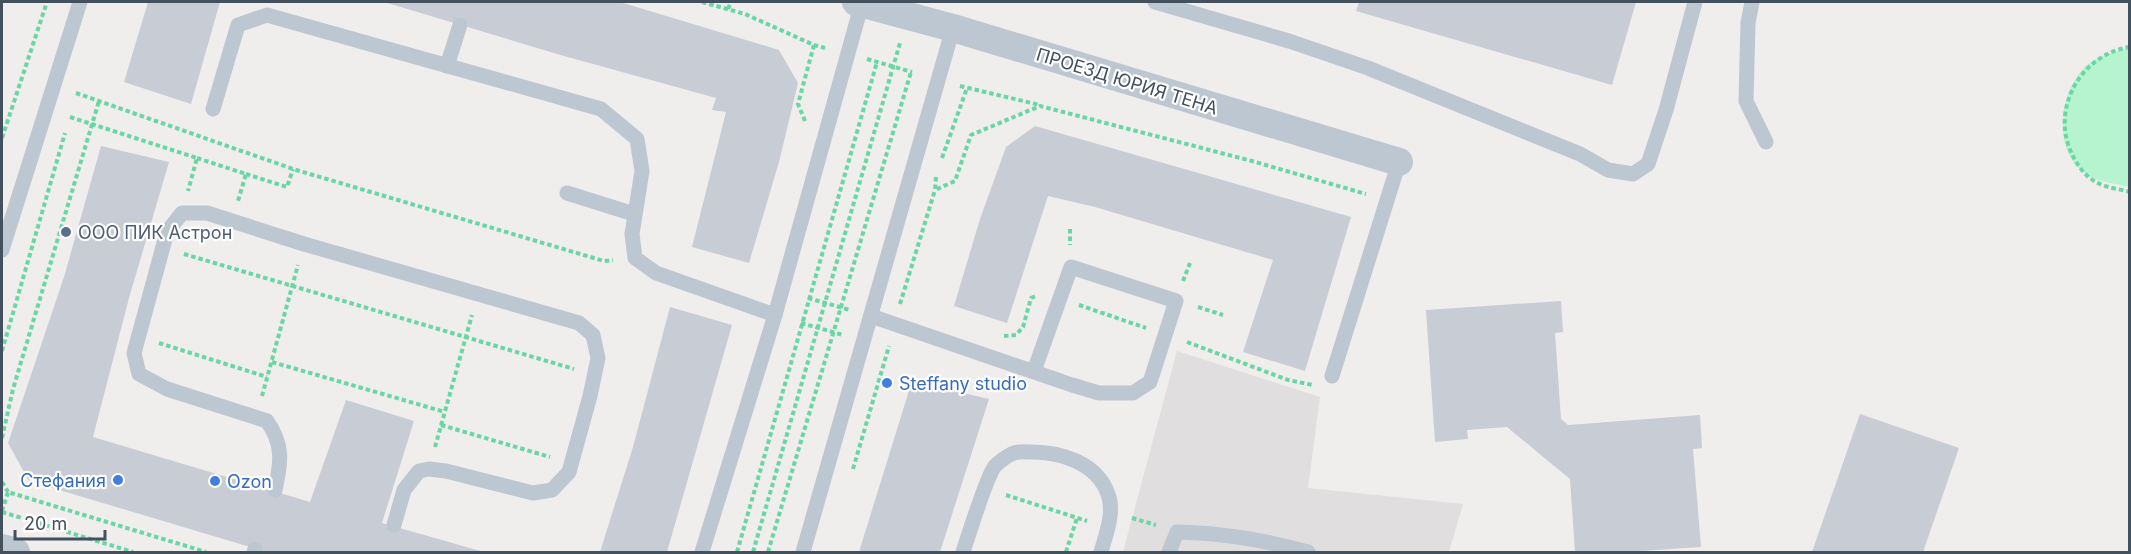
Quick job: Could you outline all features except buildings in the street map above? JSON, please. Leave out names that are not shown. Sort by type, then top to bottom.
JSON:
[{"type":"street","name":"ПРОЕЗД ЮРИЯ ТЕНА","points":[[859,2],[1399,162]]},
{"type":"street","points":[[2,548],[16,552]]},
{"type":"lane","points":[[2,250],[80,2]]},
{"type":"lane","points":[[702,552],[782,291],[859,2]]},
{"type":"lane","points":[[1155,2],[1298,44],[1368,68],[1580,154],[1608,170],[1633,174],[1648,164],[1666,110],[1695,2]]},
{"type":"lane","points":[[1752,2],[1748,22],[1746,100],[1766,142]]},
{"type":"lane","points":[[213,109],[238,25],[267,15],[601,109],[637,139],[642,171],[632,234],[635,258],[656,273],[775,315]]},
{"type":"lane","points":[[447,66],[460,25]]},
{"type":"lane","points":[[803,552],[953,28]]},
{"type":"lane","points":[[1332,376],[1399,162]]},
{"type":"lane","points":[[567,193],[634,214]]},
{"type":"lane","points":[[274,490],[280,469],[280,446],[267,421],[167,389],[139,374],[134,353],[138,337],[167,232],[183,213],[207,213],[304,244],[579,323],[593,335],[598,358],[569,472],[552,490],[533,493],[446,471],[429,469],[418,471],[405,489],[394,525]]},
{"type":"lane","points":[[871,316],[1099,393],[1133,393],[1150,382],[1176,301],[1071,267],[1034,371]]},
{"type":"lane","points":[[963,552],[979,495],[994,468],[1014,452],[1055,453],[1075,459],[1096,476],[1108,494],[1110,511],[1101,552]]},
{"type":"lane","points":[[1169,552],[1177,532],[1264,540],[1308,552]]},
{"type":"path","points":[[2,138],[47,2]]},
{"type":"path","points":[[702,2],[745,14],[814,45]]},
{"type":"path","points":[[728,9],[731,2]]},
{"type":"path","points":[[753,552],[908,16]]},
{"type":"path","points":[[2130,47],[2105,54],[2080,76],[2066,106],[2063,122],[2066,140],[2075,161],[2084,172],[2099,184],[2130,192]]},
{"type":"path","points":[[737,552],[877,62]]},
{"type":"path","points":[[768,552],[910,72]]},
{"type":"path","points":[[940,163],[967,88]]},
{"type":"path","points":[[74,101],[76,93],[293,169],[604,261],[635,258]]},
{"type":"path","points":[[2,438],[13,389],[99,100]]},
{"type":"path","points":[[935,190],[955,181],[971,135],[1040,106],[1252,161],[1387,200]]},
{"type":"path","points":[[2,351],[72,109]]},
{"type":"path","points":[[70,117],[286,187],[293,169]]},
{"type":"path","points":[[183,213],[197,158]]},
{"type":"path","points":[[872,407],[935,190],[936,173]]},
{"type":"path","points":[[232,221],[246,174]]},
{"type":"path","points":[[257,418],[304,244]]},
{"type":"path","points":[[163,248],[594,375]]},
{"type":"path","points":[[782,291],[871,316]]},
{"type":"path","points":[[995,333],[1005,336],[1017,335],[1023,327],[1031,298],[1042,292],[1165,334],[1288,380],[1319,386],[1332,376]]},
{"type":"path","points":[[429,469],[477,294]]},
{"type":"path","points":[[775,315],[864,341]]},
{"type":"path","points":[[138,337],[267,376]]},
{"type":"path","points":[[272,362],[445,412]]},
{"type":"path","points":[[441,425],[571,463]]},
{"type":"path","points":[[2,482],[8,492],[206,552]]},
{"type":"path","points":[[8,492],[2,512],[133,552]]},
{"type":"path","points":[[979,495],[1108,527]]},
{"type":"path","points":[[1110,511],[1177,532]]},
{"type":"path","points":[[1066,552],[1077,518]]},
{"type":"shaded area","points":[[1177,351],[1320,397],[1308,488],[1463,504],[1449,552],[1123,552]]},
{"type":"green space","points":[[2130,49],[2129,187],[2093,178],[2077,166],[2064,138],[2063,122],[2065,106],[2077,76],[2096,59]]},
{"type":"place","name":"ООО ПИК Астрон","points":[[66,232]]},
{"type":"place","name":"Steffany studio","points":[[887,383]]},
{"type":"place","name":"Стефания","points":[[118,480]]},
{"type":"place","name":"Ozon","points":[[215,481]]}]
